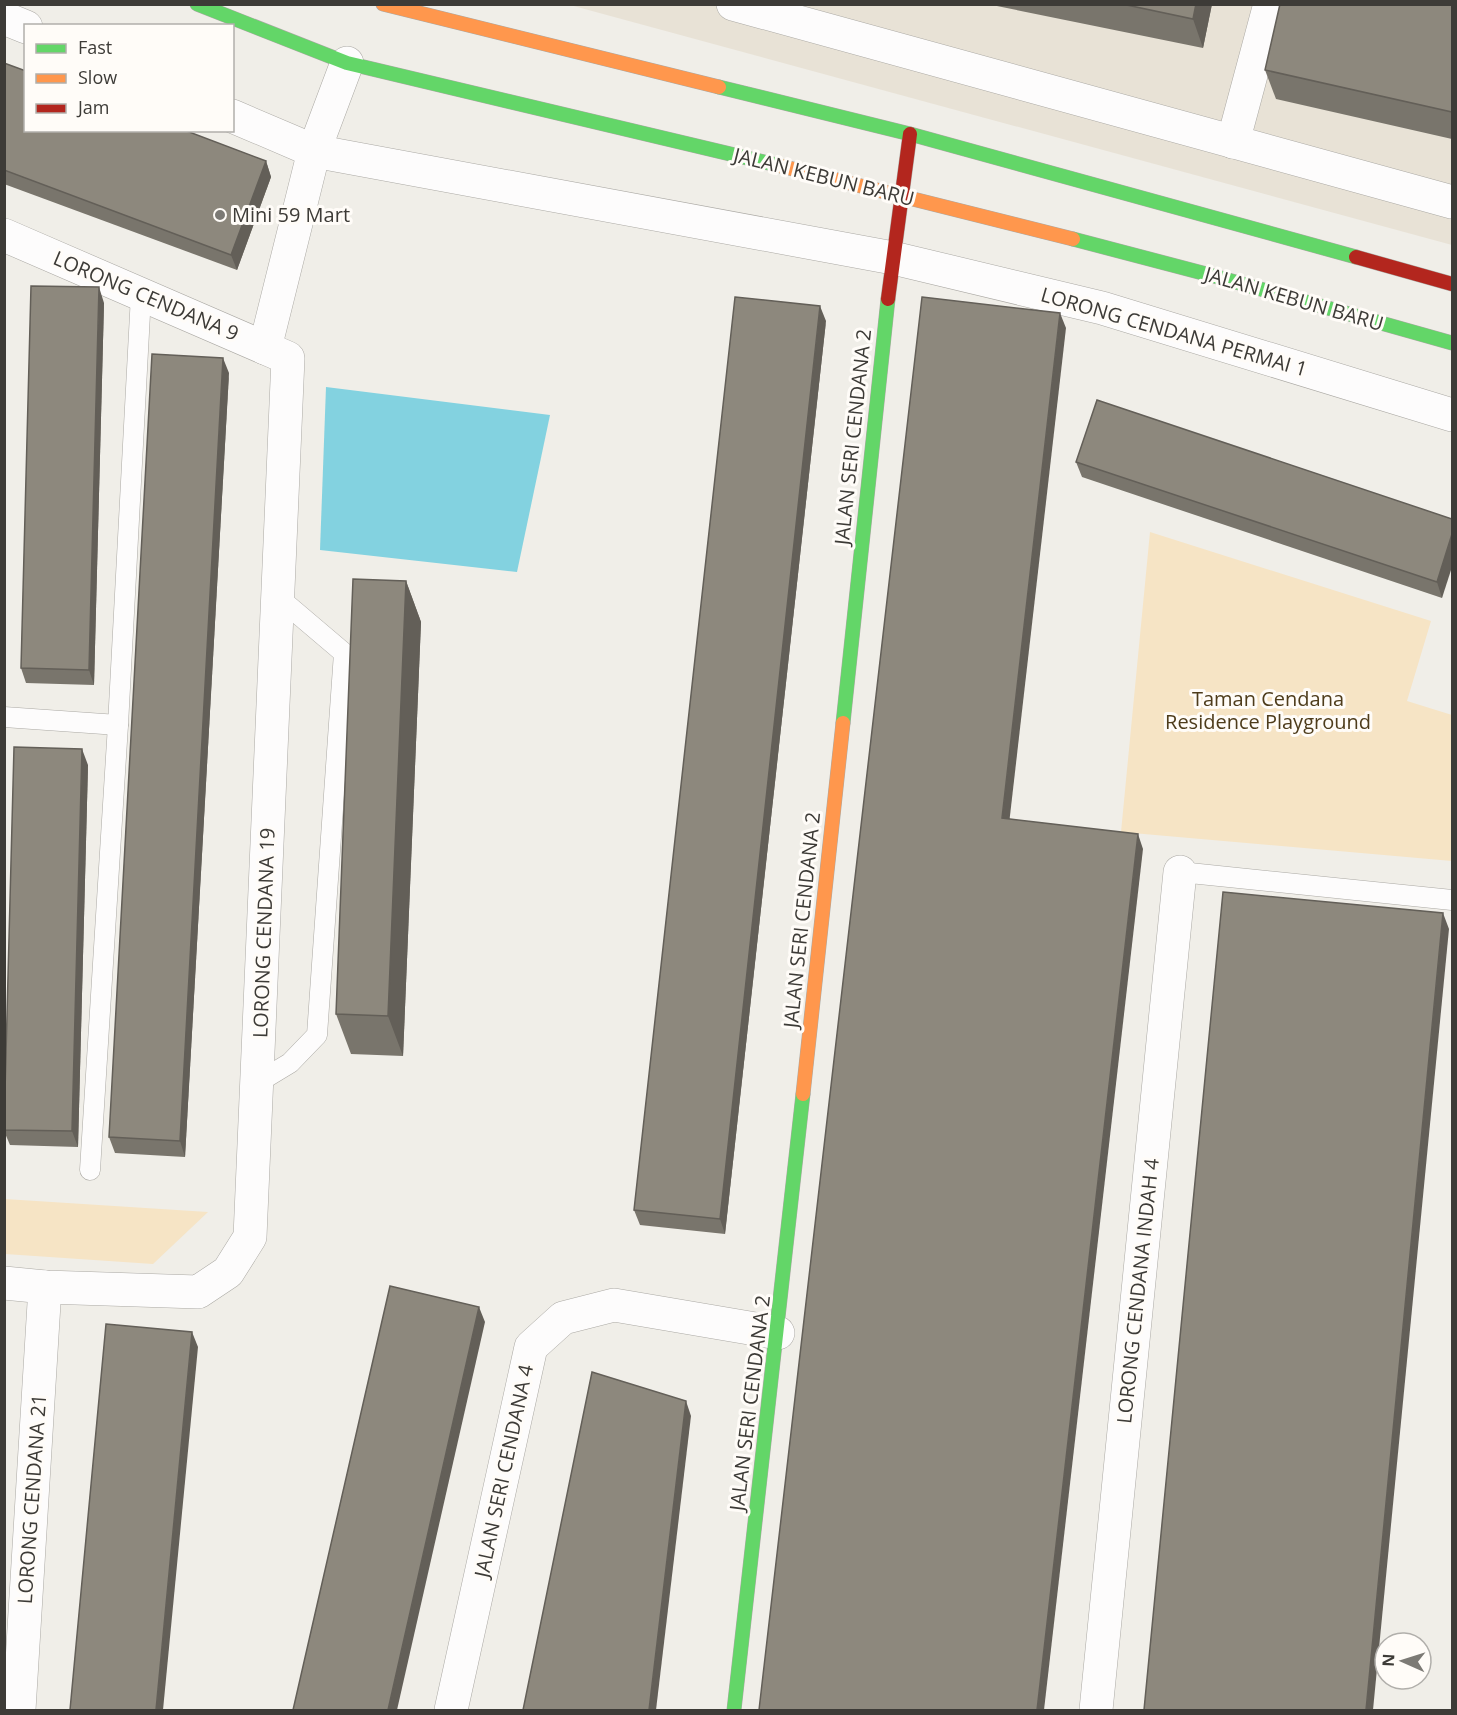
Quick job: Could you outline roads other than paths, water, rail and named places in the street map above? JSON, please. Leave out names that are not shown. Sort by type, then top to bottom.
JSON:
[{"type":"street","name":"JALAN KEBUN BARU","points":[[197,4],[347,63],[901,195],[1214,276],[1452,343]]},
{"type":"street","points":[[383,4],[910,134],[1452,284]]},
{"type":"street","points":[[733,4],[794,13],[1233,142],[1452,202]]},
{"type":"street","points":[[1233,142],[1270,4]]},
{"type":"street","points":[[4,18],[24,26]]},
{"type":"street","name":"LORONG CENDANA 19","points":[[4,1283],[45,1287],[198,1292],[228,1272],[250,1237],[278,597],[277,353],[314,151],[347,63]]},
{"type":"street","name":"LORONG CENDANA PERMAI 1","points":[[234,117],[314,151],[892,258],[1102,308],[1452,415]]},
{"type":"street","name":"JALAN SERI CENDANA 2","points":[[734,1710],[778,1333],[892,258],[910,134]]},
{"type":"street","name":"LORONG CENDANA 9","points":[[4,235],[277,353]]},
{"type":"street","name":"LORONG CENDANA INDAH 4","points":[[1096,1710],[1180,872]]},
{"type":"street","name":"LORONG CENDANA 21","points":[[19,1710],[45,1287]]},
{"type":"street","name":"JALAN SERI CENDANA 4","points":[[451,1710],[531,1347],[563,1318],[614,1305],[778,1333]]},
{"type":"lane","points":[[90,1170],[118,725],[141,295]]},
{"type":"lane","points":[[257,1083],[290,1063],[316,1035],[344,653],[278,597]]},
{"type":"lane","points":[[4,717],[118,725]]},
{"type":"lane","points":[[1180,872],[1452,900]]},
{"type":"water","points":[[326,387],[550,415],[517,572],[320,550]]},
{"type":"place","name":"Mini 59 Mart","points":[[220,215]]},
{"type":"park label","name":"Taman Cendana Residence Playground","points":[[1268,710]]}]
